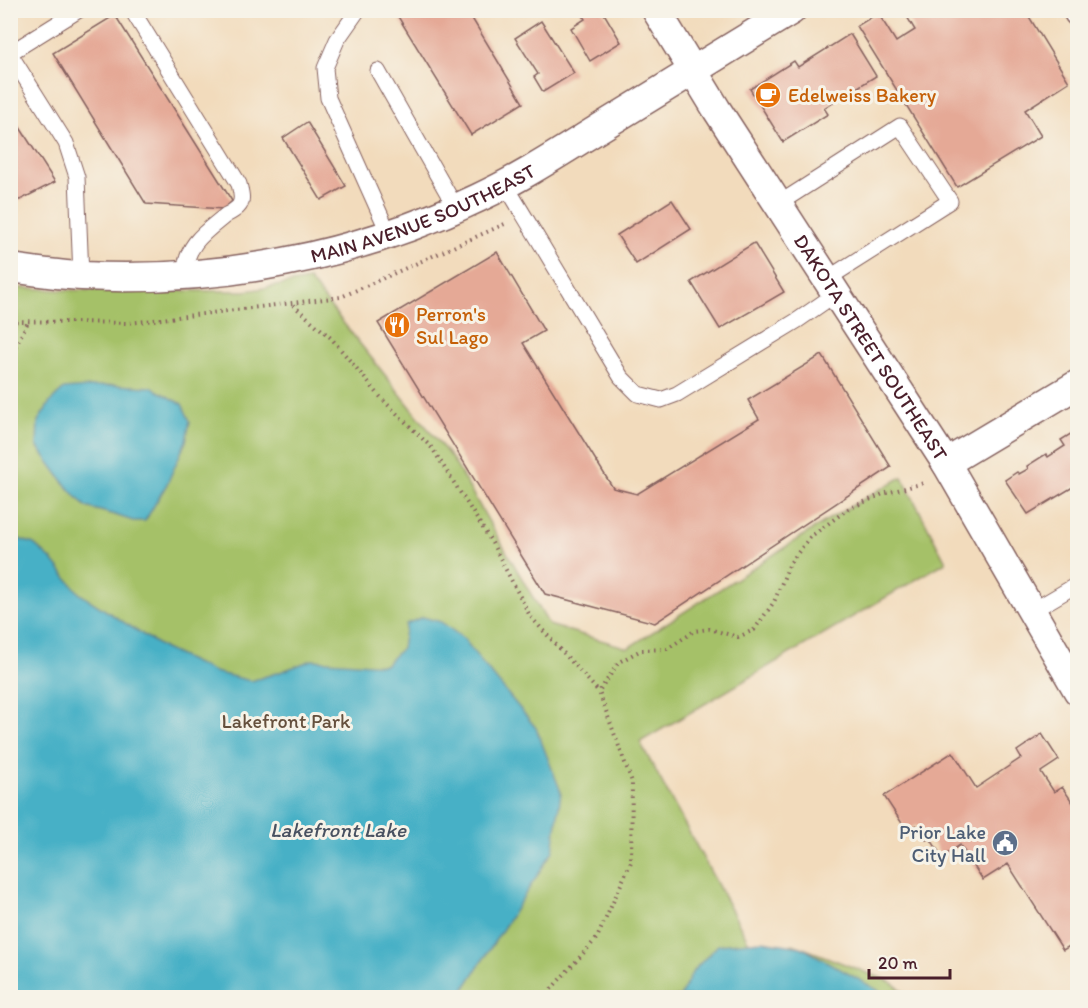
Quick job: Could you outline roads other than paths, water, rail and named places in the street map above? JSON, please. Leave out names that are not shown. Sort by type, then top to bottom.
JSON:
[{"type":"street","name":"DAKOTA STREET SOUTHEAST","points":[[656,10],[692,71],[946,463],[1077,691]]},
{"type":"street","name":"MAIN AVENUE SOUTHEAST","points":[[10,268],[81,276],[148,277],[214,273],[314,256],[366,242],[480,198],[539,165],[792,10]]},
{"type":"street","points":[[946,463],[1077,384]]},
{"type":"lane","points":[[79,10],[10,53],[66,143],[70,154],[76,177],[79,208],[81,276]]},
{"type":"lane","points":[[132,10],[239,184],[242,194],[238,207],[194,243],[184,266],[184,275]]},
{"type":"lane","points":[[358,10],[337,40],[325,68],[328,98],[389,234]]},
{"type":"lane","points":[[378,71],[456,208]]},
{"type":"lane","points":[[505,184],[621,377],[638,394],[661,400],[677,394],[798,320],[832,286],[950,201],[900,126],[778,204]]},
{"type":"lane","points":[[1032,611],[1077,584]]},
{"type":"water","points":[[115,385],[151,387],[182,404],[190,421],[186,441],[167,484],[145,521],[133,521],[86,507],[65,484],[37,446],[38,421],[51,401],[64,389]]},
{"type":"water","name":"Lakefront Lake","points":[[10,536],[34,544],[52,560],[80,594],[165,649],[214,672],[251,681],[312,660],[385,665],[402,648],[406,624],[423,617],[441,622],[464,639],[536,728],[561,792],[553,851],[459,997],[11,997]]},
{"type":"water","points":[[762,941],[801,947],[890,997],[680,997],[693,971],[718,945]]},
{"type":"place","name":"Edelweiss Bakery","points":[[768,95]]},
{"type":"place","name":"Perron's Sul Lago","points":[[397,325]]},
{"type":"place","name":"Prior Lake City Hall","points":[[1005,843]]},
{"type":"park label","name":"Lakefront Park","points":[[286,721]]}]
